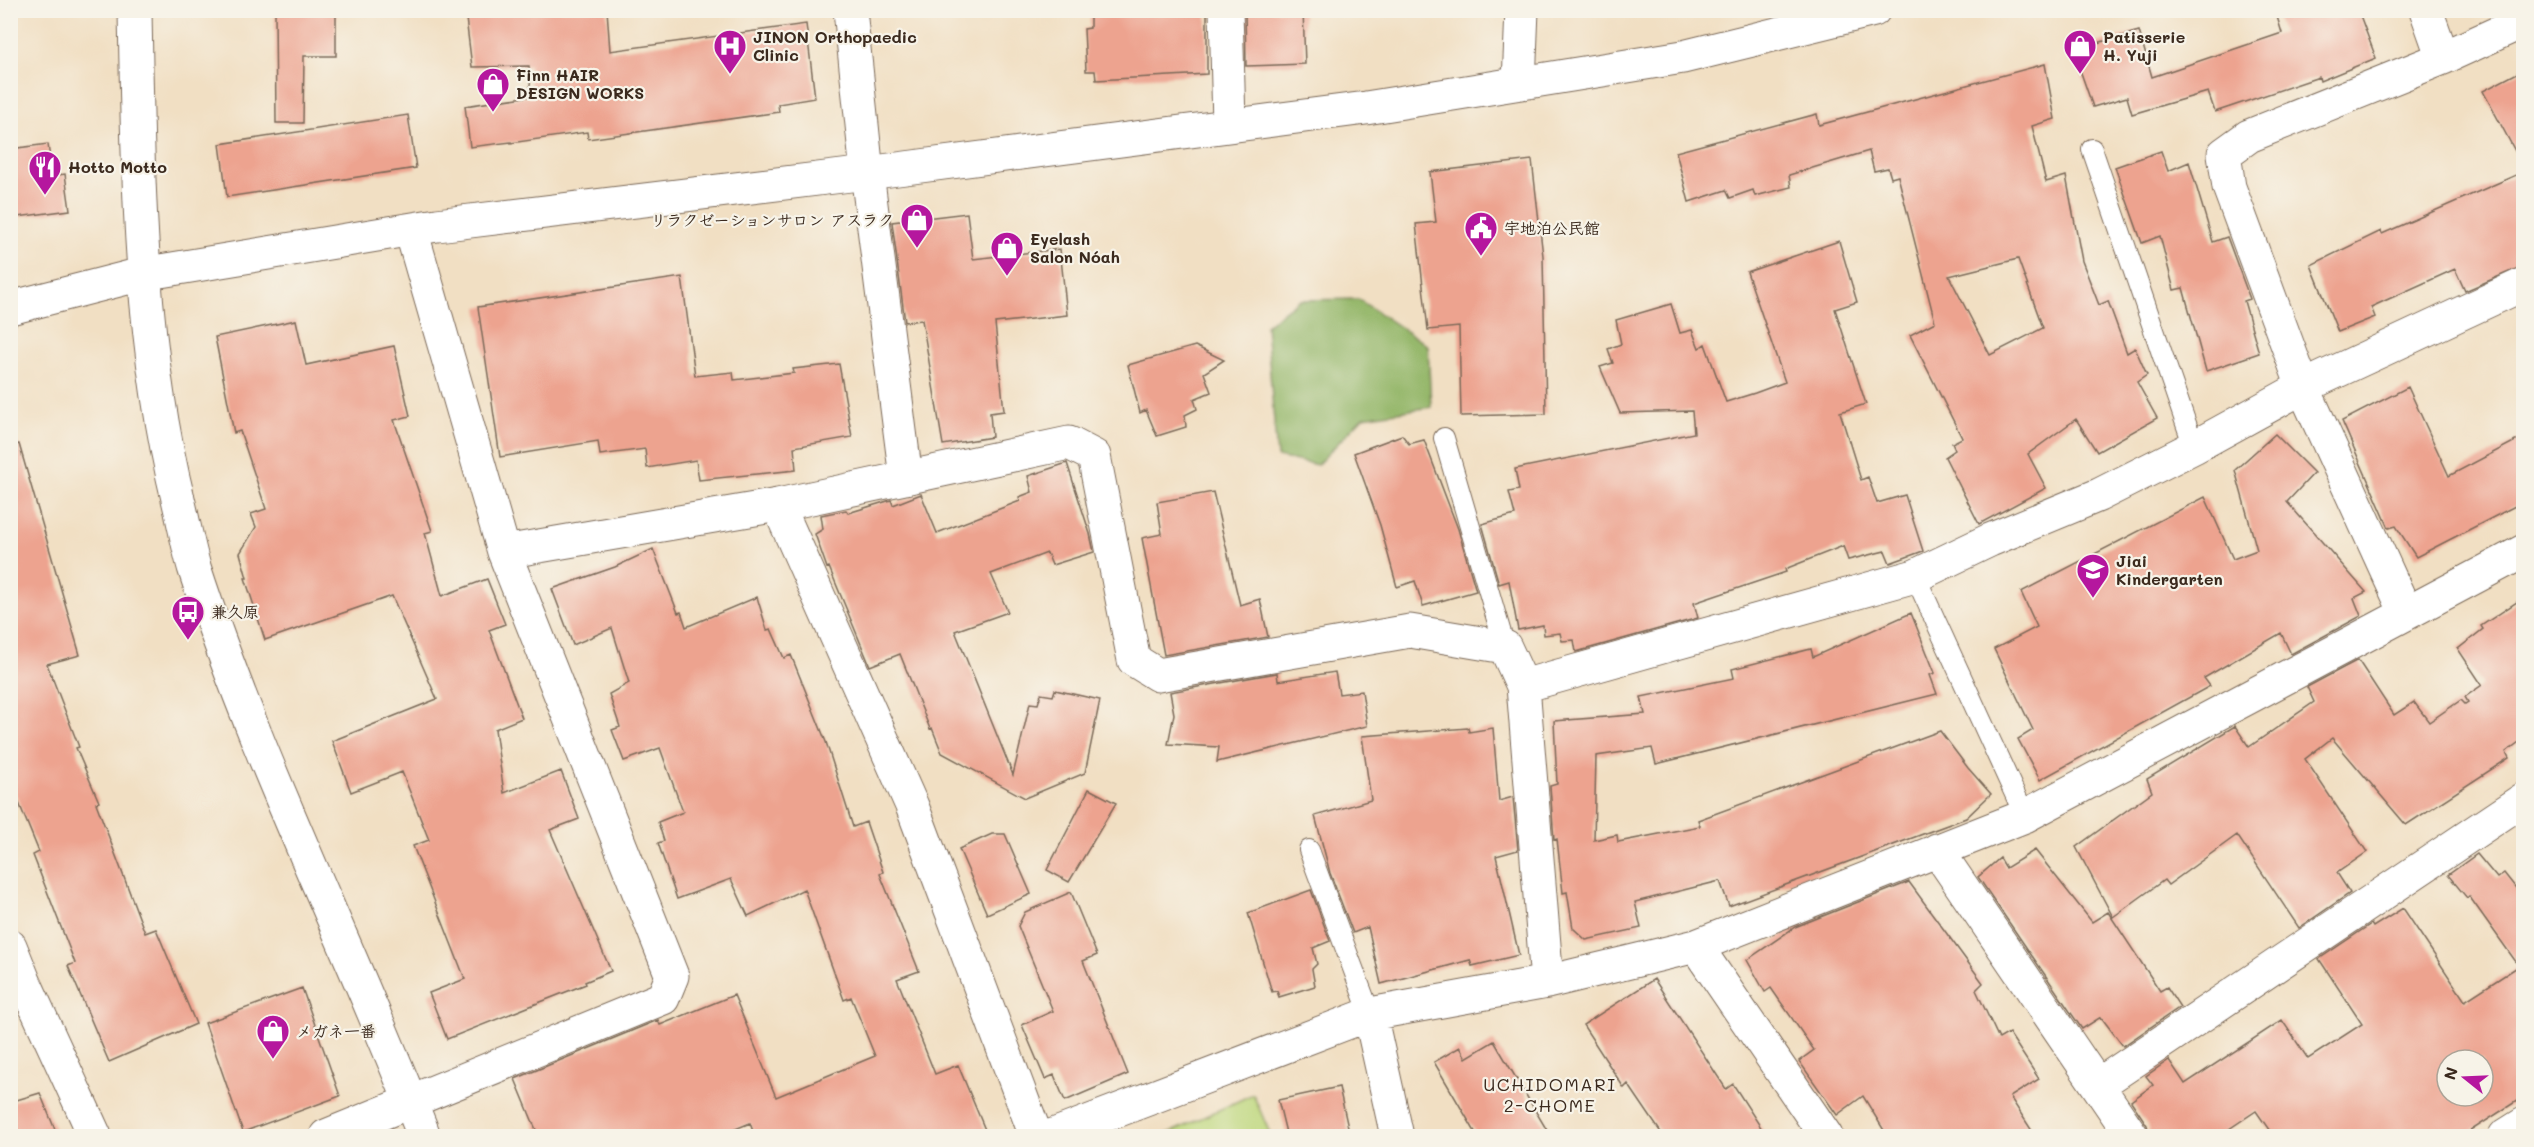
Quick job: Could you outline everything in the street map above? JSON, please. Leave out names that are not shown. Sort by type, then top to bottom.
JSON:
[{"type":"street","points":[[135,10],[142,274],[151,362],[167,454],[194,565],[254,731],[424,1137]]},
{"type":"street","points":[[850,10],[867,173],[906,478]]},
{"type":"street","points":[[1226,10],[1229,124]]},
{"type":"street","points":[[1519,83],[1522,10]]},
{"type":"street","points":[[10,308],[142,274],[411,230],[1366,108],[1683,57],[1874,10]]},
{"type":"street","points":[[2426,10],[2443,58]]},
{"type":"street","points":[[2406,613],[2303,387],[2229,187],[2224,154],[2248,136],[2443,58],[2523,21]]},
{"type":"street","points":[[326,1137],[663,998],[672,976],[504,552],[411,230]]},
{"type":"street","points":[[1524,686],[1916,576],[1990,540],[2099,495],[2194,447],[2303,387],[2523,284]]},
{"type":"street","points":[[504,552],[778,505],[1069,443],[1094,456],[1134,660],[1158,675],[1410,631],[1505,647],[1524,686],[1547,982]]},
{"type":"street","points":[[778,505],[912,806],[1036,1137]]},
{"type":"street","points":[[1052,1137],[1370,1014],[1547,982],[1696,946],[2025,816],[2523,551]]},
{"type":"street","points":[[2098,1085],[2523,799]]},
{"type":"street","points":[[1937,850],[2132,1137]]},
{"type":"street","points":[[10,945],[17,984],[94,1137]]},
{"type":"street","points":[[1696,946],[1826,1137]]},
{"type":"street","points":[[1370,1014],[1397,1137]]},
{"type":"street","points":[[2505,1137],[2523,1125]]},
{"type":"lane","points":[[2092,149],[2194,447]]},
{"type":"lane","points":[[1444,438],[1505,647]]},
{"type":"lane","points":[[1916,576],[2025,816]]},
{"type":"lane","points":[[1308,850],[1370,1014]]},
{"type":"green space","points":[[1358,299],[1428,346],[1431,407],[1363,417],[1317,465],[1277,457],[1266,325],[1299,300]]},
{"type":"green space","points":[[1253,1094],[1271,1136],[1163,1136]]},
{"type":"building","points":[[275,10],[336,10],[336,56],[304,56],[303,123],[276,123]]},
{"type":"building","points":[[465,10],[607,10],[610,51],[806,24],[815,98],[778,104],[779,112],[588,139],[587,132],[470,147],[465,106],[531,96],[529,66],[472,67]]},
{"type":"building","points":[[1207,10],[1207,74],[1096,80],[1095,71],[1086,71],[1084,29],[1090,28],[1090,12]]},
{"type":"building","points":[[1245,10],[1303,10],[1305,64],[1246,66]]},
{"type":"building","points":[[2275,10],[2358,10],[2376,58],[2320,81],[2319,77],[2215,112],[2208,92],[2132,114],[2127,97],[2093,107],[2073,50],[2139,31],[2152,77],[2282,33]]},
{"type":"building","points":[[2045,64],[2055,119],[2032,126],[2046,182],[2066,176],[2082,261],[2099,305],[2108,301],[2127,353],[2135,348],[2147,375],[2137,382],[2157,418],[2097,452],[2076,419],[2028,454],[2046,488],[1979,524],[1945,457],[1955,450],[1952,443],[1962,438],[1910,335],[1935,322],[1898,176],[1891,178],[1888,168],[1874,171],[1869,151],[1789,175],[1791,187],[1755,196],[1753,190],[1730,198],[1726,190],[1689,202],[1676,152],[1817,114],[1819,125]],"holes":[[[2018,259],[2043,328],[1990,355],[1949,276]]]},
{"type":"building","points":[[2523,70],[2523,166],[2483,91]]},
{"type":"building","points":[[408,115],[416,168],[227,197],[220,144]]},
{"type":"building","points":[[48,144],[52,176],[65,174],[70,210],[10,218],[10,149]]},
{"type":"building","points":[[2161,151],[2168,171],[2189,162],[2213,242],[2227,237],[2250,299],[2244,301],[2259,353],[2206,371],[2183,288],[2174,290],[2160,236],[2142,243],[2115,167]]},
{"type":"building","points":[[1532,160],[1543,256],[1546,414],[1461,416],[1459,327],[1428,330],[1416,224],[1436,222],[1430,172]]},
{"type":"building","points":[[2523,172],[2523,266],[2465,291],[2455,269],[2371,307],[2375,317],[2338,332],[2311,265],[2381,231],[2382,234]]},
{"type":"building","points":[[967,213],[973,259],[1060,249],[1067,315],[995,323],[1004,411],[990,413],[992,437],[943,445],[922,320],[905,322],[892,222]]},
{"type":"building","points":[[1839,241],[1857,302],[1835,309],[1866,404],[1840,412],[1861,480],[1868,477],[1877,503],[1905,495],[1923,551],[1890,563],[1885,551],[1848,560],[1843,546],[1785,569],[1786,572],[1694,603],[1698,618],[1576,652],[1574,640],[1562,641],[1560,633],[1544,635],[1543,625],[1518,630],[1509,581],[1499,584],[1482,524],[1515,515],[1509,492],[1519,490],[1515,469],[1694,433],[1692,411],[1620,413],[1600,367],[1613,363],[1608,349],[1621,344],[1616,320],[1671,304],[1680,333],[1692,330],[1699,348],[1705,344],[1726,402],[1755,393],[1785,382],[1747,272]]},
{"type":"building","points":[[682,277],[695,376],[733,372],[734,380],[794,373],[793,369],[839,364],[852,437],[794,447],[796,470],[699,480],[696,460],[647,468],[645,449],[600,455],[598,441],[500,457],[478,307]]},
{"type":"building","points":[[296,320],[306,365],[394,346],[410,416],[394,420],[432,531],[425,533],[442,596],[487,579],[505,624],[489,630],[522,718],[495,729],[504,793],[561,771],[579,819],[550,830],[611,971],[585,982],[586,984],[447,1039],[429,993],[465,979],[413,846],[429,840],[402,772],[351,792],[332,741],[437,699],[392,596],[265,640],[245,578],[247,578],[240,553],[256,527],[251,514],[266,509],[240,431],[234,433],[215,337]]},
{"type":"building","points":[[1195,346],[1224,360],[1204,373],[1211,392],[1194,399],[1197,409],[1185,415],[1186,427],[1157,436],[1146,410],[1140,413],[1128,365]]},
{"type":"building","points":[[2408,387],[2449,476],[2523,437],[2523,502],[2416,557],[2396,526],[2389,528],[2342,421]]},
{"type":"building","points":[[2275,434],[2314,473],[2287,502],[2366,592],[2354,598],[2361,616],[2291,654],[2281,633],[2204,678],[2210,686],[2040,780],[2018,739],[2033,730],[1994,649],[2037,627],[2021,592],[2205,497],[2233,559],[2257,550],[2235,470]]},
{"type":"building","points":[[1402,435],[1409,444],[1424,440],[1458,529],[1476,591],[1423,606],[1415,581],[1397,587],[1380,525],[1354,453]]},
{"type":"building","points":[[19,444],[80,655],[47,664],[145,933],[156,929],[196,1024],[109,1062],[68,966],[75,963],[33,855],[39,852],[10,781],[10,445]]},
{"type":"building","points":[[1067,463],[1094,552],[1052,565],[1047,553],[991,574],[1008,612],[955,631],[1013,775],[1030,703],[1038,704],[1041,694],[1053,696],[1055,690],[1100,700],[1085,773],[1025,798],[942,753],[900,654],[870,666],[829,567],[827,568],[815,534],[823,529],[821,515],[846,510],[848,513],[891,500],[893,505],[921,494],[937,533],[1020,501],[1019,497],[1032,492],[1028,476]]},
{"type":"building","points":[[1213,492],[1240,605],[1260,599],[1268,637],[1164,655],[1142,538],[1162,534],[1157,502]]},
{"type":"building","points":[[653,549],[678,613],[681,612],[686,627],[757,597],[767,630],[771,629],[784,658],[791,655],[826,742],[853,827],[866,822],[883,872],[880,874],[919,971],[897,979],[935,1074],[958,1065],[988,1137],[755,1137],[750,1123],[716,1137],[539,1137],[515,1079],[658,1020],[660,1025],[734,995],[776,1097],[875,1056],[851,997],[844,1000],[804,889],[748,916],[731,879],[677,899],[658,843],[664,841],[658,822],[683,812],[660,748],[624,761],[612,730],[620,727],[609,694],[629,683],[612,628],[573,645],[552,589],[615,567]]},
{"type":"building","points":[[2523,598],[2523,739],[2506,752],[2509,758],[2406,825],[2332,738],[2305,759],[2367,852],[2337,873],[2350,893],[2299,928],[2237,835],[2168,885],[2164,880],[2113,917],[2076,847],[2152,792],[2147,779],[2235,726],[2249,747],[2314,702],[2307,687],[2358,660],[2394,715],[2414,702],[2429,722],[2461,700],[2465,704],[2468,702],[2465,697],[2482,685],[2458,649],[2483,629],[2481,626]]},
{"type":"building","points":[[1911,613],[1935,673],[1930,675],[1937,694],[1656,764],[1652,748],[1596,756],[1594,840],[1617,835],[1618,842],[1700,826],[1698,820],[1940,731],[1991,794],[1966,818],[1729,906],[1720,881],[1635,902],[1641,928],[1586,940],[1573,928],[1567,892],[1563,893],[1557,839],[1554,840],[1550,786],[1557,784],[1554,721],[1645,714],[1641,697],[1734,678],[1732,669],[1811,649],[1813,657]]},
{"type":"building","points":[[1335,672],[1339,694],[1362,691],[1367,726],[1217,762],[1219,747],[1168,744],[1174,714],[1170,692],[1277,673],[1278,681]]},
{"type":"building","points":[[1468,728],[1469,732],[1493,728],[1499,801],[1513,797],[1518,850],[1496,856],[1519,955],[1472,966],[1470,960],[1381,984],[1368,927],[1353,933],[1330,873],[1315,816],[1371,800],[1362,736]]},
{"type":"building","points":[[1089,789],[1116,803],[1069,882],[1047,870]]},
{"type":"building","points":[[992,834],[1005,834],[1031,894],[987,914],[959,849]]},
{"type":"building","points":[[2035,850],[2092,922],[2108,912],[2160,991],[2167,987],[2180,1007],[2123,1046],[2101,1017],[2082,1029],[1978,877],[2000,858],[2006,868]]},
{"type":"building","points":[[2477,854],[2497,878],[2504,873],[2523,897],[2523,1097],[2461,1137],[2274,1137],[2256,1111],[2217,1137],[2150,1137],[2147,1125],[2131,1101],[2153,1085],[2146,1076],[2169,1060],[2185,1084],[2282,1020],[2308,1059],[2362,1024],[2319,959],[2371,924],[2373,927],[2403,908],[2465,1001],[2519,966],[2469,896],[2467,898],[2448,875]]},
{"type":"building","points":[[1909,882],[1983,983],[1976,990],[1999,1039],[2009,1033],[2039,1079],[2010,1097],[2036,1137],[1888,1137],[1863,1096],[1837,1115],[1799,1061],[1814,1050],[1771,988],[1765,992],[1747,960],[1795,927]]},
{"type":"building","points":[[1311,890],[1330,941],[1313,948],[1317,964],[1312,969],[1315,986],[1279,997],[1277,991],[1272,992],[1248,913]]},
{"type":"building","points":[[1071,892],[1097,955],[1083,961],[1128,1074],[1065,1101],[1054,1075],[1045,1079],[1022,1025],[1053,1011],[1018,926],[1025,912]]},
{"type":"building","points":[[1654,979],[1726,1089],[1733,1084],[1767,1137],[1664,1137],[1628,1084],[1624,1088],[1583,1025]]},
{"type":"building","name":"メガネ一番","points":[[302,988],[340,1096],[243,1132],[205,1023]]},
{"type":"building","points":[[1494,1041],[1551,1137],[1478,1137],[1434,1062],[1460,1047],[1466,1058]]},
{"type":"building","points":[[1339,1087],[1350,1137],[1287,1137],[1278,1100]]},
{"type":"building","points":[[40,1093],[58,1137],[10,1137],[10,1102]]},
{"type":"place","name":"JINON Orthopaedic Clinic","points":[[730,75]]},
{"type":"place","name":"Patisserie H. Yuji","points":[[2080,75]]},
{"type":"place","name":"Finn HAIR DESIGN WORKS","points":[[493,113]]},
{"type":"place","name":"Hotto Motto","points":[[45,196]]},
{"type":"place","name":"リラクゼーションサロン アスラク","points":[[917,249]]},
{"type":"place","name":"宇地泊公民館","points":[[1481,257]]},
{"type":"place","name":"Eyelash Salon Nóah","points":[[1007,277]]},
{"type":"place","name":"Jiai Kindergarten","points":[[2093,599]]},
{"type":"place","name":"兼久原","points":[[188,641]]},
{"type":"place","name":"メガネ一番","points":[[273,1060]]},
{"type":"district","name":"UCHIDOMARI 2-CHOME","points":[[1550,1095]]}]
